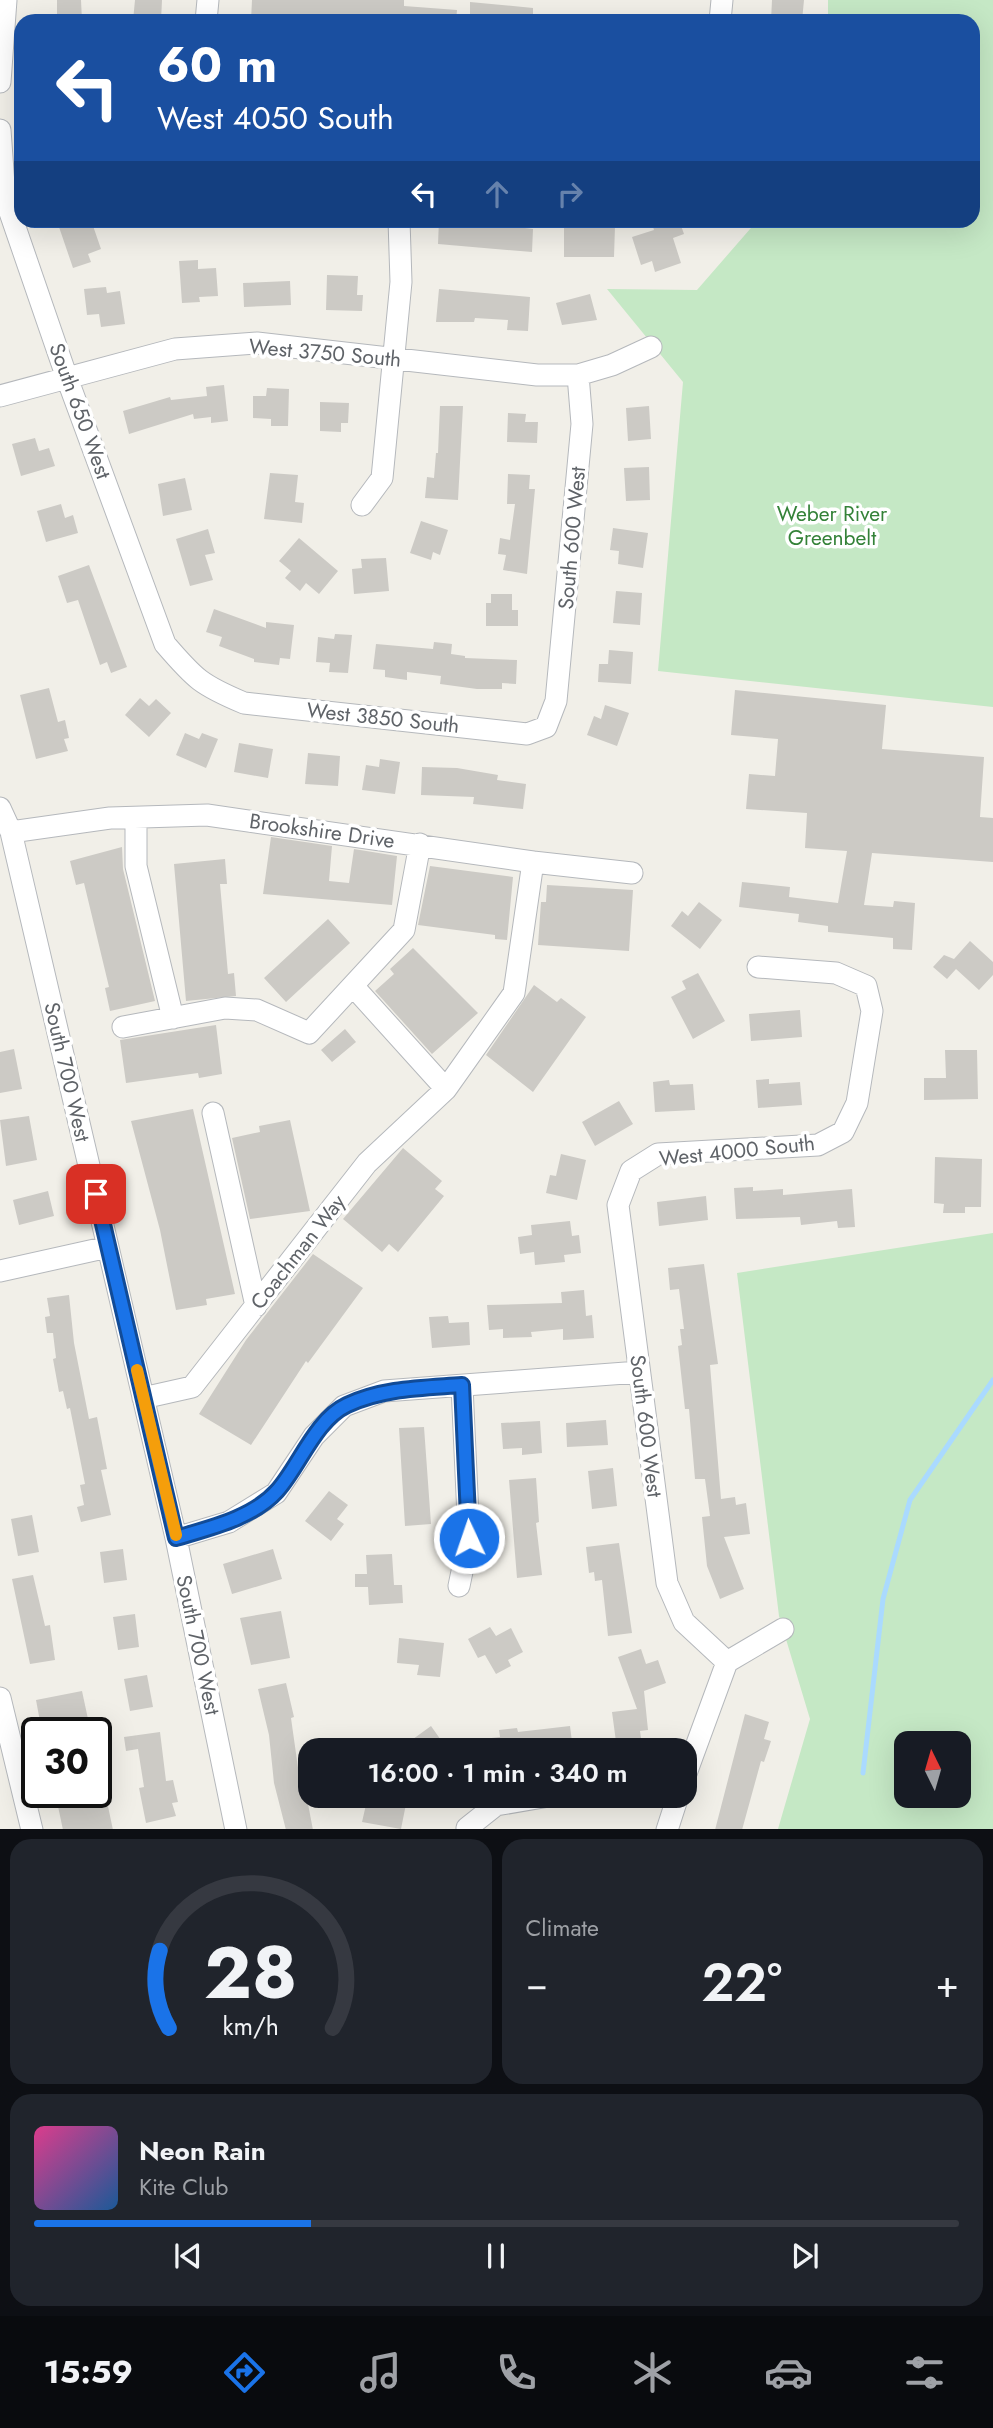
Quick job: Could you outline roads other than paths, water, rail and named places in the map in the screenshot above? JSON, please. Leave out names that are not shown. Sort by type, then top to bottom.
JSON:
[{"type":"street","points":[[0,82],[6,0]]},
{"type":"street","name":"South 650 West","points":[[0,130],[5,198],[14,224]]},
{"type":"street","name":"South 650 West","points":[[15,228],[67,378],[165,644],[195,680]]},
{"type":"street","points":[[362,505],[382,478],[401,282],[399,228]]},
{"type":"street","name":"West 3750 South","points":[[0,396],[175,349],[257,343],[537,375],[578,375],[612,365],[651,346]]},
{"type":"street","name":"South 600 West","points":[[556,701],[582,424],[578,375]]},
{"type":"street","name":"West 3850 South","points":[[195,680],[244,703],[527,734],[546,727],[556,701]]},
{"type":"street","name":"South 700 West","points":[[0,808],[11,832],[10,876],[108,1247],[144,1398],[236,1829]]},
{"type":"street","name":"Brookshire Drive","points":[[11,832],[136,818],[207,815],[533,862],[632,873]]},
{"type":"street","points":[[136,818],[136,866],[173,1017]]},
{"type":"street","points":[[123,1027],[225,1008],[257,1010],[309,1033],[404,930],[420,844]]},
{"type":"street","name":"Coachman Way","points":[[144,1398],[192,1387],[367,1163],[446,1089],[514,993],[533,862]]},
{"type":"street","name":"West 4000 South","points":[[631,1171],[658,1154],[818,1145],[843,1132],[857,1103],[870,1024],[872,1011],[866,986],[836,973],[758,967]]},
{"type":"street","points":[[353,986],[446,1089]]},
{"type":"street","points":[[213,1113],[256,1306]]},
{"type":"street","name":"South 600 West","points":[[631,1171],[618,1205],[667,1583],[684,1622],[727,1662]]},
{"type":"street","points":[[0,1271],[108,1247]]},
{"type":"street","points":[[176,1538],[229,1522],[276,1493],[314,1436],[344,1406],[384,1391],[639,1372]]},
{"type":"street","points":[[459,1586],[469,1538],[462,1385]]},
{"type":"street","points":[[697,1744],[727,1662],[783,1629]]},
{"type":"street","points":[[0,1698],[32,1829]]},
{"type":"street","points":[[467,1828],[492,1808]]},
{"type":"street","points":[[667,1829],[674,1808]]},
{"type":"waterway","points":[[863,1773],[883,1599],[910,1500],[993,1380]]},
{"type":"park label","name":"Weber River Greenbelt","points":[[832,526]]}]
